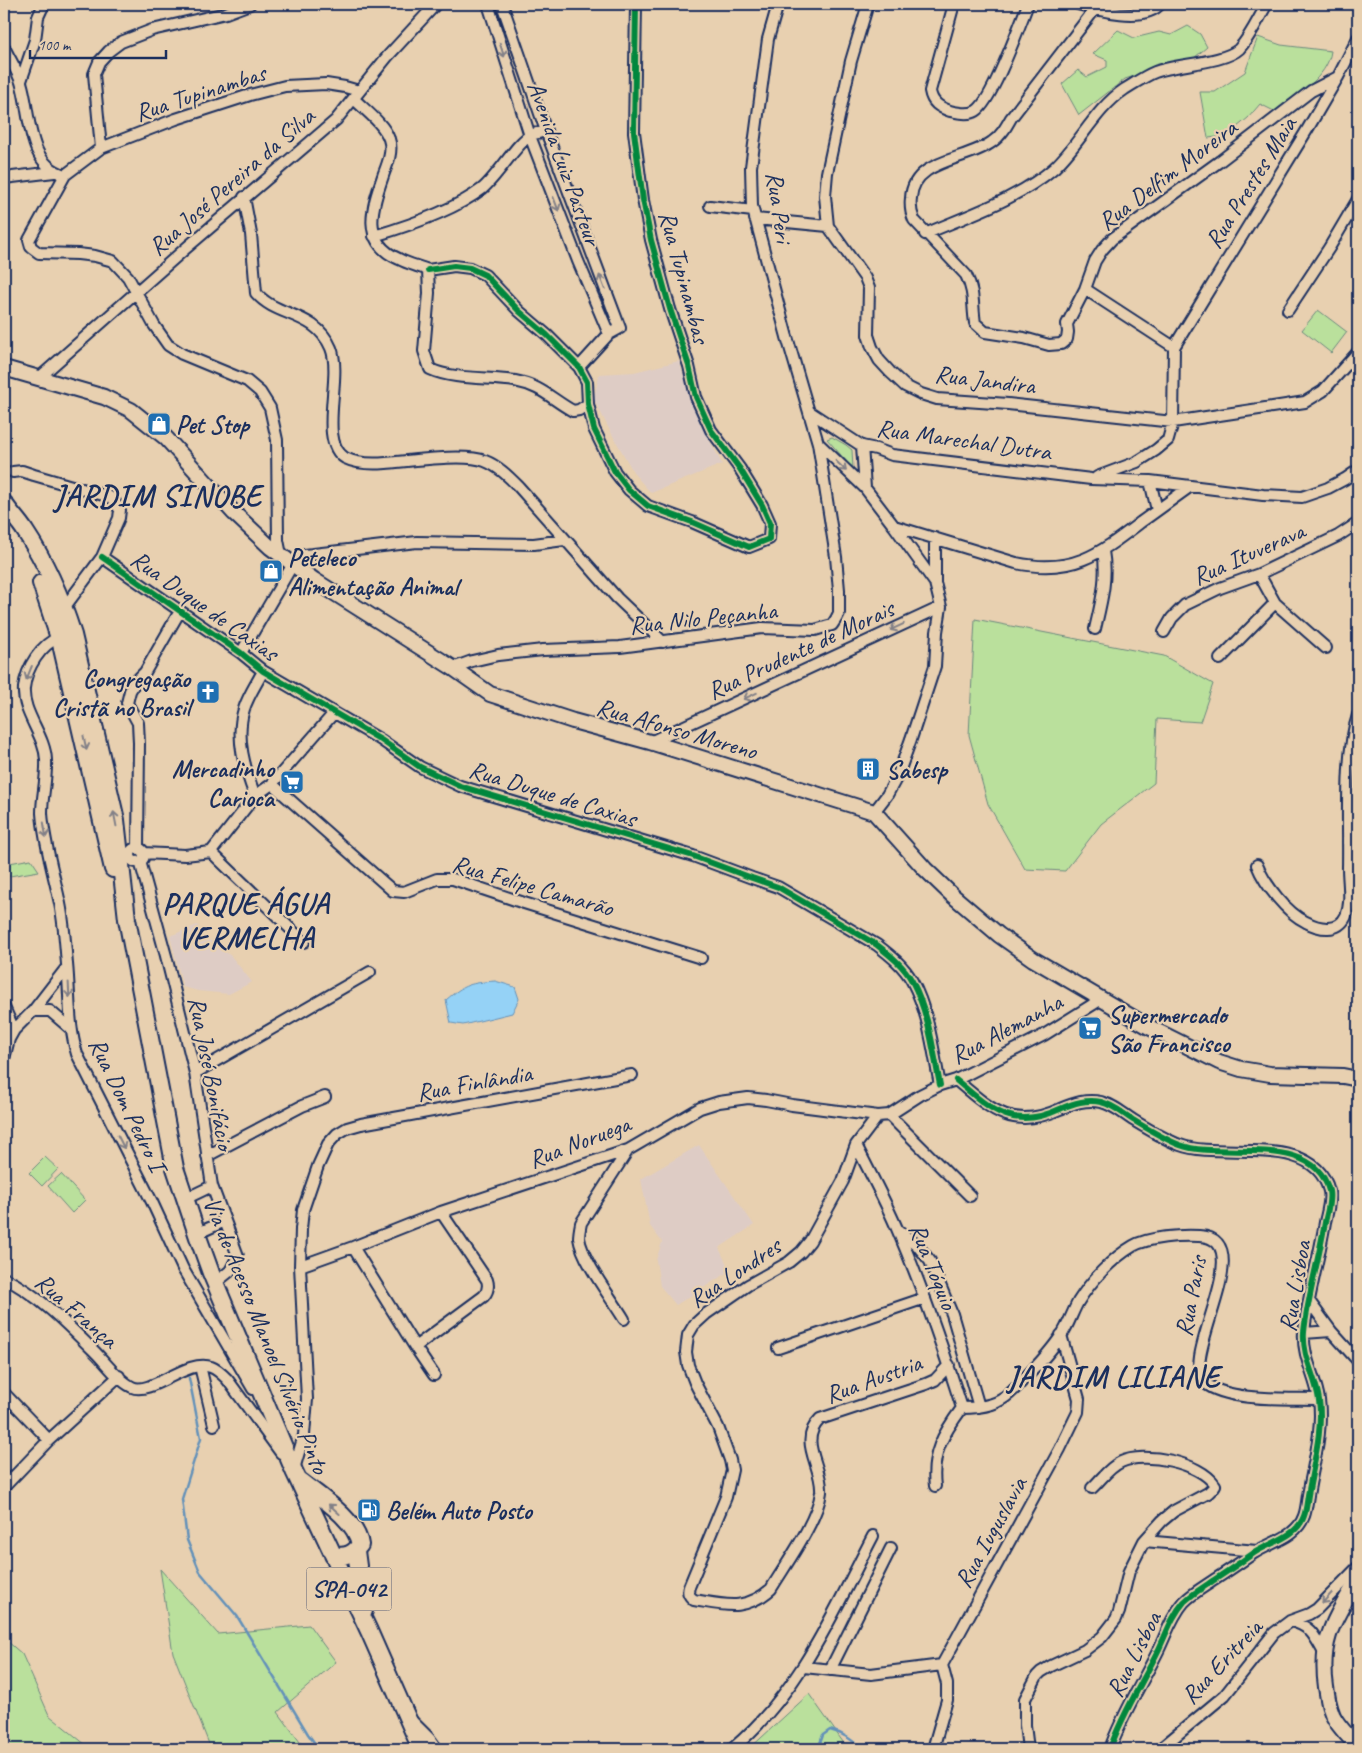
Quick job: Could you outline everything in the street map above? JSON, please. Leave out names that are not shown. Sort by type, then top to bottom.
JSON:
[{"type":"main road","name":"Rua Afonso Moreno","points":[[4,368],[104,396],[131,410],[166,438],[254,533],[289,561],[314,580],[453,668],[490,694],[582,724],[650,742],[874,812]]},
{"type":"main road","name":"Via de Acesso Manoel Silvério Pinto","points":[[7,509],[24,529],[34,546],[64,608],[116,820],[129,853]]},
{"type":"main road","name":"Via de Acesso Manoel Silvério Pinto","points":[[7,509],[43,588],[60,637],[83,733],[129,853],[127,919],[174,1159],[196,1234],[296,1475],[421,1749]]},
{"type":"main road","points":[[60,637],[65,636],[68,639],[82,679]]},
{"type":"main road","points":[[874,812],[925,869],[999,935],[1033,959],[1149,1028],[1219,1062],[1241,1069],[1270,1074],[1343,1076],[1358,1079]]},
{"type":"main road","points":[[296,1475],[355,1529],[359,1536],[360,1545],[356,1551],[342,1557],[333,1555]]},
{"type":"main road","points":[[356,1551],[365,1623]]},
{"type":"main road","points":[[1358,1579],[1340,1609],[1327,1639],[1324,1653],[1330,1707],[1336,1721],[1358,1747]]},
{"type":"street","points":[[21,81],[34,40],[38,16],[44,4]]},
{"type":"street","points":[[101,148],[94,74],[99,62],[109,51],[121,42],[152,30],[226,12],[250,4]]},
{"type":"street","name":"Rua José Pereira da Silva","points":[[40,377],[244,197],[336,120],[387,57],[436,4]]},
{"type":"street","name":"Avenida Luiz Pasteur","points":[[488,4],[530,136],[578,261],[609,334],[620,328],[546,131],[502,4]]},
{"type":"street","name":"Rua Tupinambas","points":[[588,404],[594,429],[615,472],[629,490],[648,506],[692,522],[749,547],[769,539],[770,523],[762,505],[740,469],[711,430],[696,397],[689,366],[670,309],[651,240],[643,200],[634,132],[636,4]]},
{"type":"street","name":"Rua Peri","points":[[778,4],[768,40],[751,168],[751,189],[754,215],[787,337],[810,412]]},
{"type":"street","name":"Rua Jandira","points":[[868,4],[851,61],[827,173],[825,196],[828,226],[861,273],[869,288],[868,335],[872,347],[879,360],[905,386],[937,399],[1008,404],[1173,422],[1305,402],[1323,391],[1358,352]]},
{"type":"street","points":[[954,4],[930,91],[935,103],[942,108],[958,113],[975,112],[989,96],[1028,4]]},
{"type":"street","points":[[1078,4],[1095,9],[1128,14],[1153,10],[1160,4]]},
{"type":"street","points":[[1095,9],[1011,118],[1003,132],[993,142],[959,158],[940,163],[918,177],[911,193],[911,213],[925,234],[1010,196],[1053,168],[1072,149],[1108,104],[1140,80],[1154,72],[1216,59],[1234,53],[1248,38],[1267,4]]},
{"type":"street","name":"Rua Prestes Maia","points":[[1174,347],[1308,130],[1358,38]]},
{"type":"street","points":[[4,47],[21,81],[32,138],[37,150],[54,172]]},
{"type":"street","name":"Rua Delfim Moreira","points":[[925,234],[966,275],[972,291],[975,323],[979,328],[985,332],[1024,338],[1049,345],[1061,344],[1066,339],[1068,332],[1066,324],[1085,288],[1095,262],[1112,238],[1220,161],[1311,91],[1338,77]]},
{"type":"street","name":"Rua Tupinambas","points":[[65,175],[101,148],[176,119],[250,95],[285,86],[326,84],[345,87],[356,95]]},
{"type":"street","points":[[356,95],[384,129],[391,148],[377,194],[372,224],[374,236],[384,249],[397,259],[428,270],[454,266],[470,268],[485,275],[519,311],[547,335],[579,367],[587,382],[588,404],[579,410],[573,411],[544,391],[529,384],[442,374],[430,369],[424,351],[429,293],[428,270]]},
{"type":"street","points":[[374,236],[407,226],[461,202],[482,188],[498,173],[530,136],[546,131]]},
{"type":"street","points":[[4,178],[54,172],[65,175],[29,240],[31,247],[39,253],[95,256],[113,262],[128,277],[154,325],[168,345],[182,354],[247,380],[260,392],[270,408],[277,440],[278,540],[280,550],[289,561]]},
{"type":"street","points":[[244,197],[251,234],[256,293],[266,302],[312,324],[323,335],[331,349],[334,381],[331,430],[337,450],[346,458],[375,464],[462,457],[486,461],[502,471],[512,481],[617,598],[663,642]]},
{"type":"street","points":[[1288,310],[1329,248],[1358,199]]},
{"type":"street","points":[[710,206],[754,215],[828,226]]},
{"type":"street","points":[[1085,288],[1174,347],[1173,422],[1168,440],[1136,462],[1092,479]]},
{"type":"street","points":[[579,367],[609,334]]},
{"type":"street","name":"Rua Nilo Peçanha","points":[[453,668],[498,654],[620,647],[762,628],[815,630],[832,625],[838,612],[839,590],[836,558],[818,443],[810,412]]},
{"type":"street","name":"Rua Marechal Dutra","points":[[810,412],[862,446],[907,457],[1092,479],[1150,480],[1263,495],[1302,497],[1328,488],[1358,470]]},
{"type":"street","points":[[818,443],[865,488],[935,583]]},
{"type":"street","points":[[862,446],[865,488]]},
{"type":"street","points":[[13,472],[34,475],[110,497],[120,510],[119,518],[102,557],[64,608]]},
{"type":"street","points":[[1150,480],[1157,510]]},
{"type":"street","points":[[894,526],[1033,567],[1064,565],[1080,561],[1103,551],[1191,486]]},
{"type":"street","name":"Rua Ituverava","points":[[1164,632],[1172,618],[1185,605],[1220,588],[1258,574],[1338,536],[1358,523]]},
{"type":"street","points":[[874,812],[887,795],[898,775],[934,666],[941,607],[935,583],[935,538]]},
{"type":"street","points":[[241,653],[289,561],[305,554],[417,542],[534,544],[564,540]]},
{"type":"street","points":[[1095,630],[1105,576],[1103,551]]},
{"type":"street","name":"Rua Duque de Caxias","points":[[102,557],[241,653],[263,671],[381,740],[420,767],[443,779],[460,786],[694,856],[778,887],[877,945],[891,956],[912,981],[930,1034],[940,1085]]},
{"type":"street","points":[[1258,574],[1275,603],[1326,648]]},
{"type":"street","points":[[1220,659],[1275,603]]},
{"type":"street","name":"Rua Prudente de Morais","points":[[650,742],[941,607]]},
{"type":"street","name":"Rua José Bonifácio","points":[[180,611],[145,672],[134,682],[127,703],[138,723],[139,743],[129,853],[165,951],[195,1074],[212,1186],[238,1256],[230,1271],[215,1283]]},
{"type":"street","name":"Rua Dom Pedro I","points":[[60,637],[50,641],[33,662],[27,675],[24,693],[32,720],[44,748],[46,759],[43,803],[44,830],[60,902],[71,1029],[77,1054],[152,1202],[183,1269],[276,1426]]},
{"type":"street","points":[[255,796],[247,776],[240,734],[244,708],[263,671]]},
{"type":"street","points":[[129,853],[185,854],[211,852],[255,796],[272,784],[334,713]]},
{"type":"street","points":[[1257,865],[1276,895],[1290,912],[1299,919],[1324,929],[1338,925],[1345,918],[1349,896],[1354,776],[1352,741],[1358,715]]},
{"type":"street","name":"Rua Felipe Camarão","points":[[272,784],[393,891],[404,892],[437,878],[454,879],[524,903],[701,958]]},
{"type":"street","points":[[211,852],[304,942]]},
{"type":"street","points":[[4,1059],[9,1039],[14,1030],[33,1011],[67,967]]},
{"type":"street","points":[[195,1074],[370,972]]},
{"type":"street","name":"Rua Alemanha","points":[[878,1116],[889,1115],[940,1085],[956,1080],[1044,1035],[1100,1000]]},
{"type":"street","points":[[4,1008],[14,1030]]},
{"type":"street","points":[[33,1011],[50,1011],[71,1029]]},
{"type":"street","name":"Rua Finlândia","points":[[300,1266],[303,1210],[318,1166],[328,1144],[337,1134],[347,1128],[632,1075]]},
{"type":"street","name":"Rua Lisboa","points":[[956,1080],[995,1110],[1008,1116],[1024,1118],[1043,1116],[1085,1100],[1113,1106],[1133,1120],[1182,1146],[1198,1149],[1296,1156],[1318,1171],[1329,1192],[1322,1244],[1304,1333],[1304,1347],[1319,1399],[1319,1430],[1304,1517],[1295,1531],[1257,1552],[1191,1596],[1179,1608],[1170,1621],[1160,1646],[1116,1731],[1110,1749]]},
{"type":"street","points":[[208,1156],[302,1106],[325,1097]]},
{"type":"street","name":"Rua Noruega","points":[[300,1266],[441,1212],[628,1150],[700,1108],[748,1098],[878,1116]]},
{"type":"street","points":[[889,1115],[970,1196]]},
{"type":"street","name":"Rua Londres","points":[[821,1490],[817,1509],[807,1528],[771,1589],[762,1596],[751,1603],[727,1606],[694,1600],[688,1593],[689,1586],[726,1497],[732,1470],[718,1427],[695,1383],[688,1365],[686,1352],[688,1335],[694,1324],[706,1314],[748,1285],[789,1262],[801,1252],[810,1241],[843,1181],[856,1145],[878,1116]]},
{"type":"street","name":"Rua Tóquio","points":[[856,1145],[898,1230],[949,1364],[962,1408]]},
{"type":"street","points":[[624,1319],[585,1256],[579,1233],[581,1223],[628,1150]]},
{"type":"street","points":[[185,1199],[212,1186]]},
{"type":"street","points":[[415,1347],[484,1296],[488,1291],[487,1280],[441,1212]]},
{"type":"street","points":[[196,1234],[225,1221]]},
{"type":"street","points":[[898,1230],[917,1245],[930,1261],[952,1314],[979,1407]]},
{"type":"street","name":"Rua Paris","points":[[1061,1335],[1086,1290],[1118,1256],[1148,1240],[1209,1237],[1222,1249],[1223,1260],[1219,1288],[1204,1339],[1199,1375],[1204,1382],[1223,1392],[1254,1397],[1319,1399]]},
{"type":"street","points":[[353,1247],[434,1375]]},
{"type":"street","points":[[296,1475],[304,1435],[307,1399],[300,1266]]},
{"type":"street","name":"Rua França","points":[[4,1278],[22,1288],[50,1309],[119,1376]]},
{"type":"street","points":[[778,1348],[925,1298]]},
{"type":"street","points":[[1309,1301],[1331,1331],[1358,1361]]},
{"type":"street","points":[[1304,1333],[1331,1331]]},
{"type":"street","points":[[935,1486],[933,1473],[940,1442],[962,1408],[993,1404],[1011,1392],[1034,1369],[1061,1335]]},
{"type":"street","name":"Rua Iuguslavia","points":[[942,1664],[1060,1449],[1078,1412],[1079,1399],[1061,1335]]},
{"type":"street","name":"Rua Austria","points":[[821,1490],[819,1474],[810,1445],[810,1436],[814,1425],[820,1419],[926,1384],[939,1377],[949,1364]]},
{"type":"street","points":[[4,1487],[49,1440],[119,1376],[133,1388],[140,1388],[200,1366],[211,1367],[227,1379],[296,1475]]},
{"type":"street","points":[[200,1366],[214,1426]]},
{"type":"street","points":[[4,1393],[49,1440]]},
{"type":"street","points":[[1028,1749],[1025,1725],[1025,1699],[1037,1676],[1051,1666],[1063,1662],[1095,1644],[1109,1629],[1119,1612],[1131,1565],[1144,1541],[1154,1528],[1174,1511],[1211,1490],[1214,1482],[1198,1470],[1182,1463],[1169,1460],[1128,1459],[1119,1462],[1104,1473],[1092,1488]]},
{"type":"street","points":[[732,1749],[764,1718],[784,1695],[804,1667],[874,1536]]},
{"type":"street","points":[[1144,1541],[1257,1552]]},
{"type":"street","points":[[830,1670],[891,1548]]},
{"type":"street","points":[[1290,1621],[1316,1609],[1358,1567]]},
{"type":"street","points":[[1290,1621],[1306,1626],[1312,1632],[1324,1653]]},
{"type":"street","name":"Rua Eritreia","points":[[1160,1749],[1226,1695],[1266,1641],[1290,1621]]},
{"type":"street","points":[[804,1667],[871,1674],[942,1664],[947,1684],[947,1700],[933,1749]]},
{"type":"street","points":[[406,1715],[437,1749]]},
{"type":"shaded area","points":[[679,361],[698,418],[722,464],[651,493],[635,475],[594,399],[599,374],[634,372]]},
{"type":"shaded area","points":[[197,925],[209,940],[231,956],[252,982],[229,994],[198,991],[183,987],[170,936]]},
{"type":"shaded area","points":[[699,1145],[754,1225],[719,1248],[730,1271],[676,1305],[660,1286],[656,1260],[662,1242],[650,1226],[641,1179]]},
{"type":"green space","points":[[1188,26],[1200,34],[1207,47],[1194,58],[1125,79],[1079,115],[1062,84],[1078,70],[1087,77],[1107,67],[1107,60],[1093,54],[1118,30],[1134,38],[1159,32],[1171,35]]},
{"type":"green space","points":[[1258,37],[1281,45],[1331,51],[1329,60],[1310,86],[1276,112],[1260,104],[1248,118],[1226,136],[1208,138],[1200,92],[1215,92],[1245,72]]},
{"type":"green space","points":[[1318,310],[1347,332],[1331,353],[1302,330]]},
{"type":"green space","points":[[832,437],[852,450],[853,469],[827,439]]},
{"type":"green space","points":[[975,619],[1164,656],[1213,684],[1200,722],[1157,719],[1154,783],[1101,824],[1065,871],[1025,869],[988,804],[969,735]]},
{"type":"green space","points":[[31,859],[39,871],[4,877],[4,864]]},
{"type":"green space","points":[[45,1157],[58,1169],[42,1186],[29,1173]]},
{"type":"green space","points":[[61,1174],[85,1200],[72,1213],[48,1186]]},
{"type":"green space","points":[[160,1569],[218,1634],[309,1625],[336,1662],[278,1712],[305,1749],[211,1749],[173,1653]]},
{"type":"green space","points":[[7,1641],[22,1654],[49,1715],[91,1749],[4,1749],[4,1644]]},
{"type":"green space","points":[[809,1694],[848,1749],[749,1749]]},
{"type":"water","points":[[495,981],[515,987],[519,999],[512,1013],[463,1025],[451,1023],[446,1000],[468,985]]},
{"type":"waterway","points":[[189,1378],[201,1438],[182,1499],[187,1540],[200,1572],[237,1616],[319,1749]]},
{"type":"waterway","points":[[818,1749],[823,1735],[830,1730],[847,1737],[862,1749]]},
{"type":"cycle path","points":[[428,270],[454,266],[470,268],[485,275],[519,311],[547,335],[579,367],[587,382],[588,404],[594,429],[615,472],[629,490],[648,506],[692,522],[749,547],[769,539],[770,523],[762,505],[740,469],[711,430],[696,397],[689,366],[670,309],[651,240],[643,200],[634,132],[636,4]]},
{"type":"cycle path","points":[[102,557],[241,653],[263,671],[381,740],[420,767],[460,786],[693,856],[778,887],[877,945],[905,970],[918,993],[930,1032],[940,1085]]},
{"type":"cycle path","points":[[956,1080],[992,1108],[1016,1117],[1029,1118],[1075,1103],[1096,1101],[1110,1105],[1150,1130],[1180,1145],[1198,1149],[1286,1154],[1305,1161],[1320,1172],[1329,1191],[1330,1199],[1304,1332],[1305,1350],[1317,1391],[1320,1411],[1317,1445],[1304,1516],[1301,1523],[1290,1534],[1254,1553],[1184,1602],[1173,1619],[1120,1723],[1110,1749]]},
{"type":"place","name":"Pet Stop","points":[[159,424]]},
{"type":"place","name":"Peteleco Alimentação Animal","points":[[271,571]]},
{"type":"place","name":"Congregação Cristã no Brasil","points":[[208,692]]},
{"type":"place","name":"Sabesp","points":[[868,769]]},
{"type":"place","name":"Mercadinho Carioca","points":[[292,782]]},
{"type":"place","name":"Supermercado São Francisco","points":[[1090,1028]]},
{"type":"place","name":"Belém Auto Posto","points":[[369,1510]]},
{"type":"district","name":"JARDIM SINOBE","points":[[158,496]]},
{"type":"district","name":"PARQUE ÁGUA VERMELHA","points":[[246,921]]},
{"type":"district","name":"JARDIM LILIANE","points":[[1114,1377]]}]
